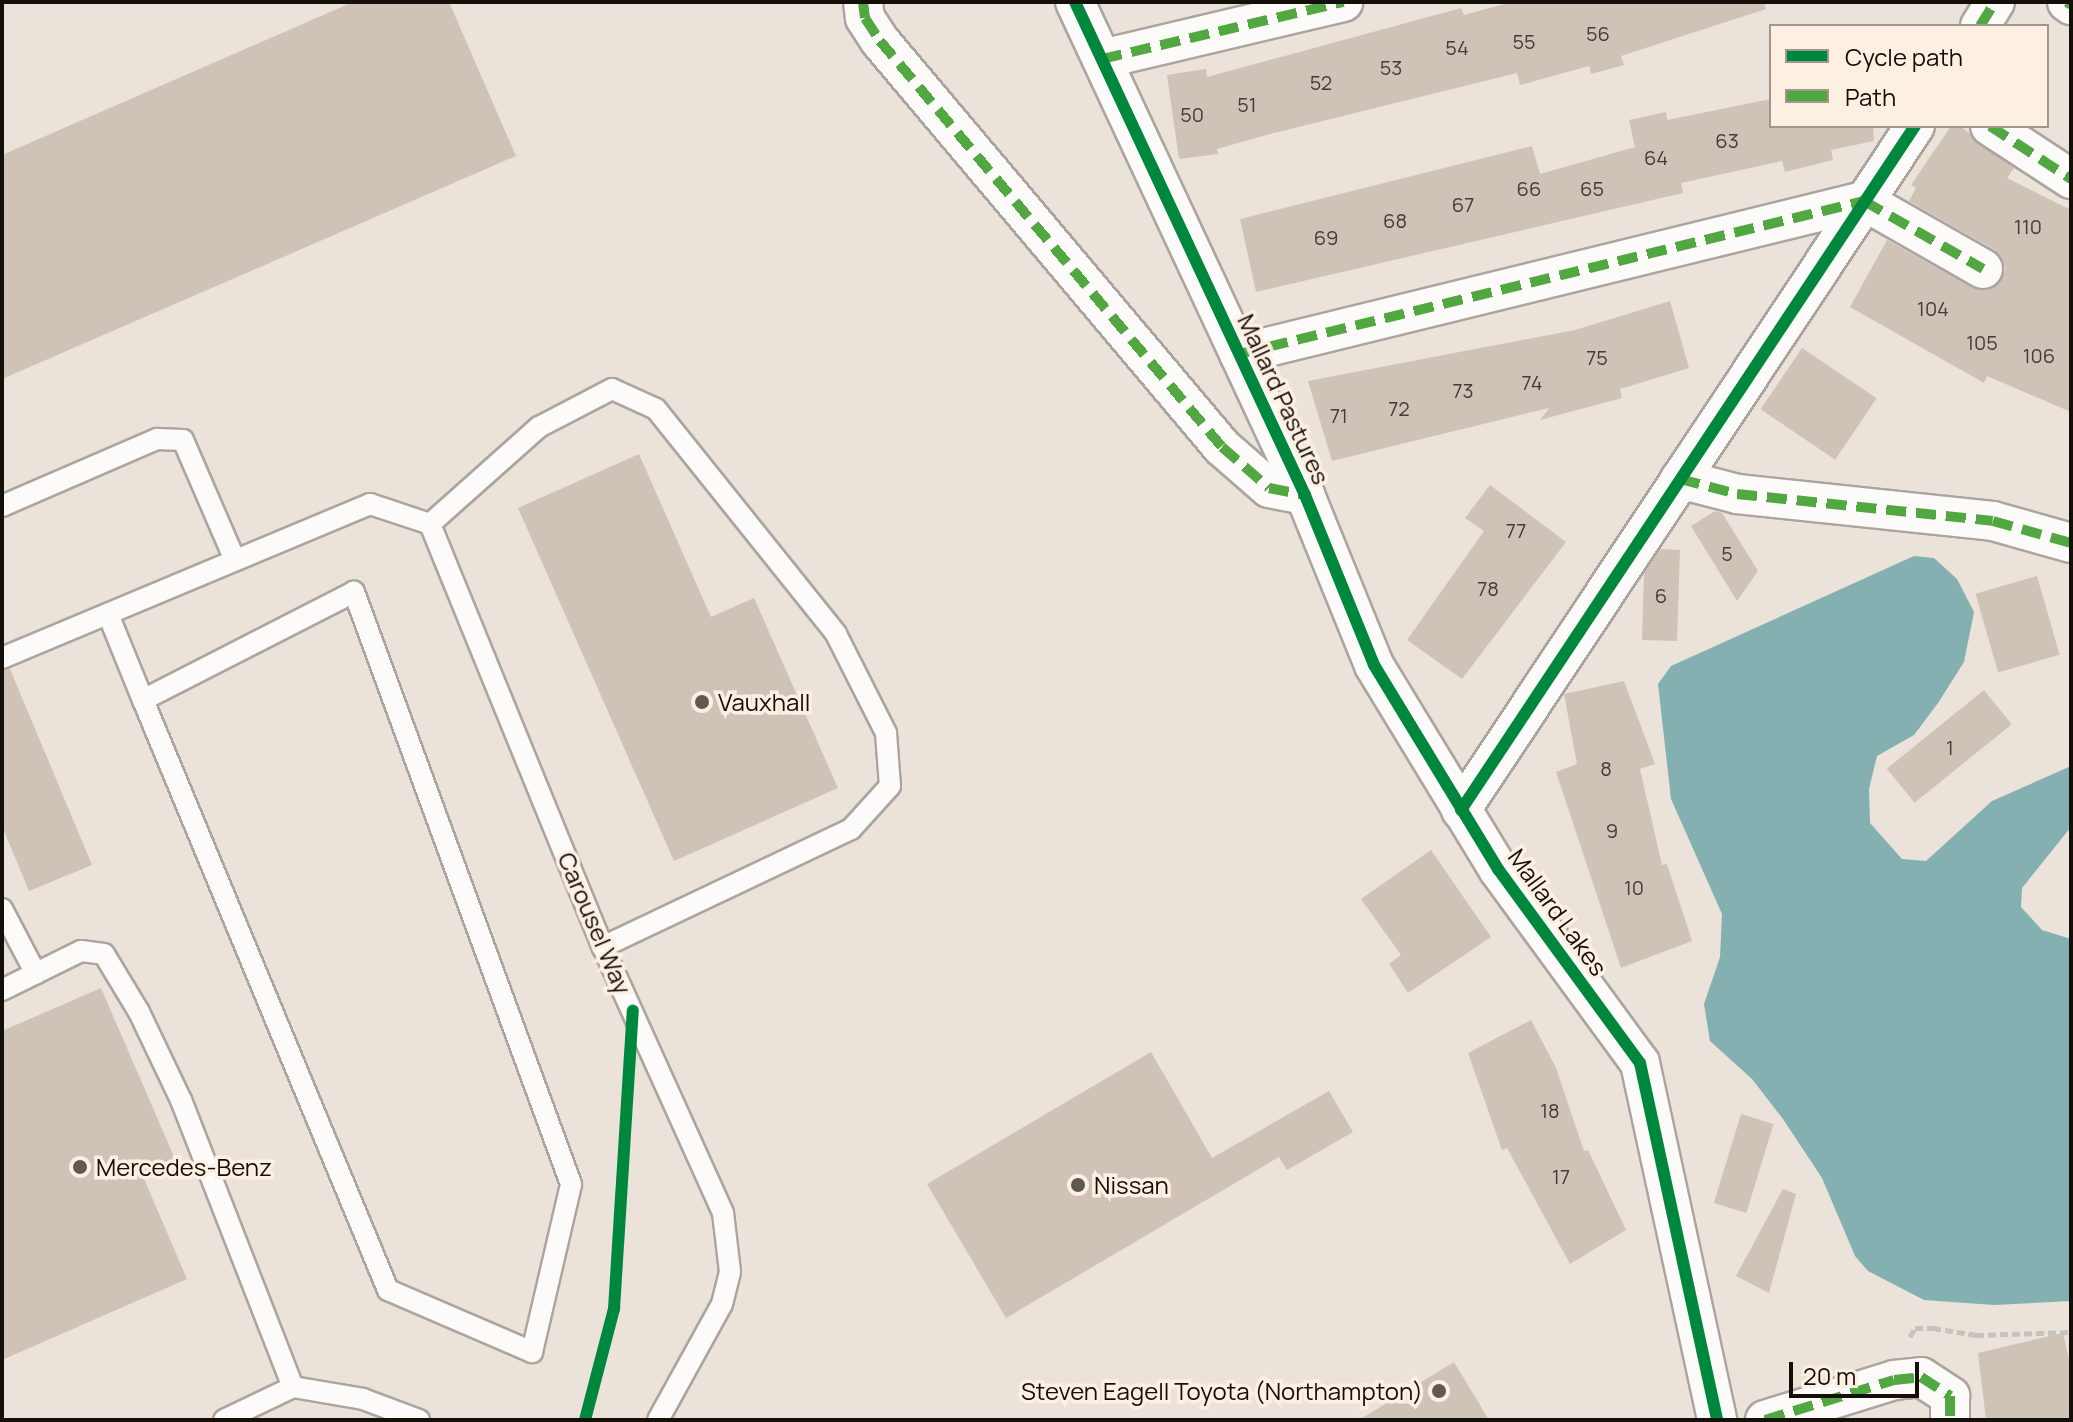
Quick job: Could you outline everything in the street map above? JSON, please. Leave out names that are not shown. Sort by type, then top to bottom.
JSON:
[{"type":"street","name":"Mallard Pastures","points":[[863,2],[865,18],[880,41],[1222,447],[1269,488],[1305,495]]},
{"type":"street","name":"Mallard Pastures","points":[[1075,2],[1305,495],[1374,665],[1461,810]]},
{"type":"street","points":[[1102,59],[1343,2]]},
{"type":"street","points":[[1981,24],[1995,2]]},
{"type":"street","points":[[1461,810],[1914,128]]},
{"type":"street","points":[[1993,128],[2071,179]]},
{"type":"street","name":"Mallard Pastures","points":[[1239,354],[1864,201]]},
{"type":"street","points":[[1864,201],[1983,269]]},
{"type":"street","points":[[1680,479],[1737,494],[1993,521],[2071,543]]},
{"type":"street","name":"Mallard Lakes","points":[[1461,810],[1640,1063],[1717,1420]]},
{"type":"street","points":[[1765,1420],[1894,1380],[1921,1377],[1937,1384],[1950,1396],[1950,1420]]},
{"type":"lane","points":[[2,658],[370,504],[430,524],[539,427],[612,389],[656,409],[836,634],[886,733],[890,786],[851,829],[603,947]]},
{"type":"lane","points":[[2,506],[157,439],[183,440],[235,560]]},
{"type":"lane","name":"Carousel Way","points":[[430,524],[603,947],[723,1213],[730,1241],[730,1272],[722,1304],[658,1420]]},
{"type":"lane","points":[[108,614],[143,700],[388,1290],[532,1352],[571,1184],[354,592],[143,700]]},
{"type":"lane","points":[[2,909],[36,974]]},
{"type":"lane","points":[[2,990],[81,951],[104,954],[139,1012],[181,1100],[293,1387]]},
{"type":"lane","points":[[224,1420],[293,1387],[363,1399],[419,1420]]},
{"type":"path","points":[[1894,1380],[1915,1328],[1976,1335],[2071,1332]]},
{"type":"water","points":[[1914,556],[1934,558],[1957,579],[1974,612],[1964,662],[1938,703],[1914,735],[1877,756],[1869,789],[1870,823],[1902,859],[1926,861],[1992,801],[2071,766],[2071,827],[2022,888],[2021,907],[2042,930],[2071,939],[2071,1301],[1994,1305],[1924,1300],[1868,1271],[1855,1256],[1822,1178],[1783,1119],[1752,1079],[1710,1041],[1704,1004],[1720,957],[1722,914],[1671,799],[1658,684],[1671,666]]},
{"type":"building","points":[[353,2],[449,2],[516,156],[2,379],[2,155]]},
{"type":"building","points":[[1512,2],[1764,2],[1766,9],[1621,56],[1624,65],[1591,74],[1589,66],[1520,85],[1517,73],[1274,133],[1217,149],[1218,154],[1179,159],[1167,75],[1206,69],[1207,77],[1461,8],[1464,15]]},
{"type":"building","points":[[1769,99],[1769,128],[1873,128],[1874,141],[1831,150],[1833,160],[1785,172],[1782,161],[1681,183],[1683,193],[1256,292],[1240,219],[1532,146],[1540,174],[1635,147],[1629,120],[1666,112],[1667,120]]},
{"type":"building","points":[[1950,128],[1963,128],[2014,168],[2007,178],[2071,210],[2071,412],[1987,376],[1984,383],[1850,307],[1887,240],[1973,288],[1993,288],[2002,279],[2005,268],[1995,250],[1909,201],[1916,188],[1911,185]]},
{"type":"building","points":[[1670,301],[1689,368],[1620,389],[1622,398],[1540,420],[1549,408],[1332,461],[1308,381],[1575,330]]},
{"type":"building","points":[[1802,348],[1877,398],[1835,460],[1761,409]]},
{"type":"building","name":"Vauxhall","points":[[639,454],[711,617],[754,598],[838,788],[674,861],[518,508]]},
{"type":"building","points":[[1490,485],[1566,542],[1462,679],[1407,640],[1484,531],[1465,518]]},
{"type":"building","points":[[1715,511],[1722,513],[1758,571],[1737,601],[1691,526]]},
{"type":"building","points":[[1660,549],[1680,550],[1677,641],[1642,640],[1644,574]]},
{"type":"building","points":[[2037,576],[2060,655],[1998,672],[1975,594]]},
{"type":"building","points":[[10,669],[92,865],[29,891],[2,826],[2,671]]},
{"type":"building","points":[[1624,681],[1655,764],[1640,769],[1662,865],[1667,864],[1692,941],[1621,968],[1556,772],[1577,764],[1564,694]]},
{"type":"building","points":[[1984,690],[2012,724],[1915,803],[1887,769]]},
{"type":"building","points":[[1431,850],[1491,937],[1408,993],[1389,964],[1401,955],[1361,899]]},
{"type":"building","name":"Mercedes-Benz","points":[[101,988],[175,1159],[142,1174],[187,1279],[2,1360],[2,1031]]},
{"type":"building","points":[[1531,1020],[1556,1068],[1584,1151],[1588,1150],[1626,1230],[1570,1264],[1507,1148],[1502,1150],[1468,1053]]},
{"type":"building","name":"Nissan","points":[[1151,1052],[1212,1158],[1329,1091],[1353,1132],[1287,1170],[1279,1157],[1006,1318],[927,1184]]},
{"type":"building","points":[[1741,1114],[1774,1124],[1746,1213],[1714,1203]]},
{"type":"building","points":[[1783,1189],[1796,1194],[1769,1293],[1736,1276]]},
{"type":"building","points":[[2063,1333],[2071,1369],[2071,1420],[1986,1420],[1978,1353]]},
{"type":"building","name":"Steven Eagell Toyota (Northampton)","points":[[1454,1362],[1489,1420],[1359,1420]]},
{"type":"marked path","points":[[863,2],[865,18],[880,41],[1222,447],[1269,488],[1305,495]]},
{"type":"marked path","points":[[1102,59],[1343,2]]},
{"type":"marked path","points":[[1981,24],[1995,2]]},
{"type":"marked path","points":[[2067,2],[2071,5]]},
{"type":"marked path","points":[[1993,128],[2071,179]]},
{"type":"marked path","points":[[1239,354],[1864,201],[1983,269]]},
{"type":"marked path","points":[[1680,479],[1737,494],[1993,521],[2071,543]]},
{"type":"marked path","points":[[1765,1420],[1894,1380],[1921,1377],[1950,1396],[1950,1420]]},
{"type":"cycle path","points":[[1075,2],[1305,495],[1374,665],[1498,869],[1640,1063],[1717,1420]]},
{"type":"cycle path","points":[[1461,810],[1914,128]]},
{"type":"cycle path","points":[[585,1420],[614,1309],[633,1011]]},
{"type":"place","name":"Vauxhall","points":[[702,702]]},
{"type":"place","name":"Mercedes-Benz","points":[[80,1167]]},
{"type":"place","name":"Nissan","points":[[1078,1185]]},
{"type":"place","name":"Steven Eagell Toyota (Northampton)","points":[[1439,1391]]}]
